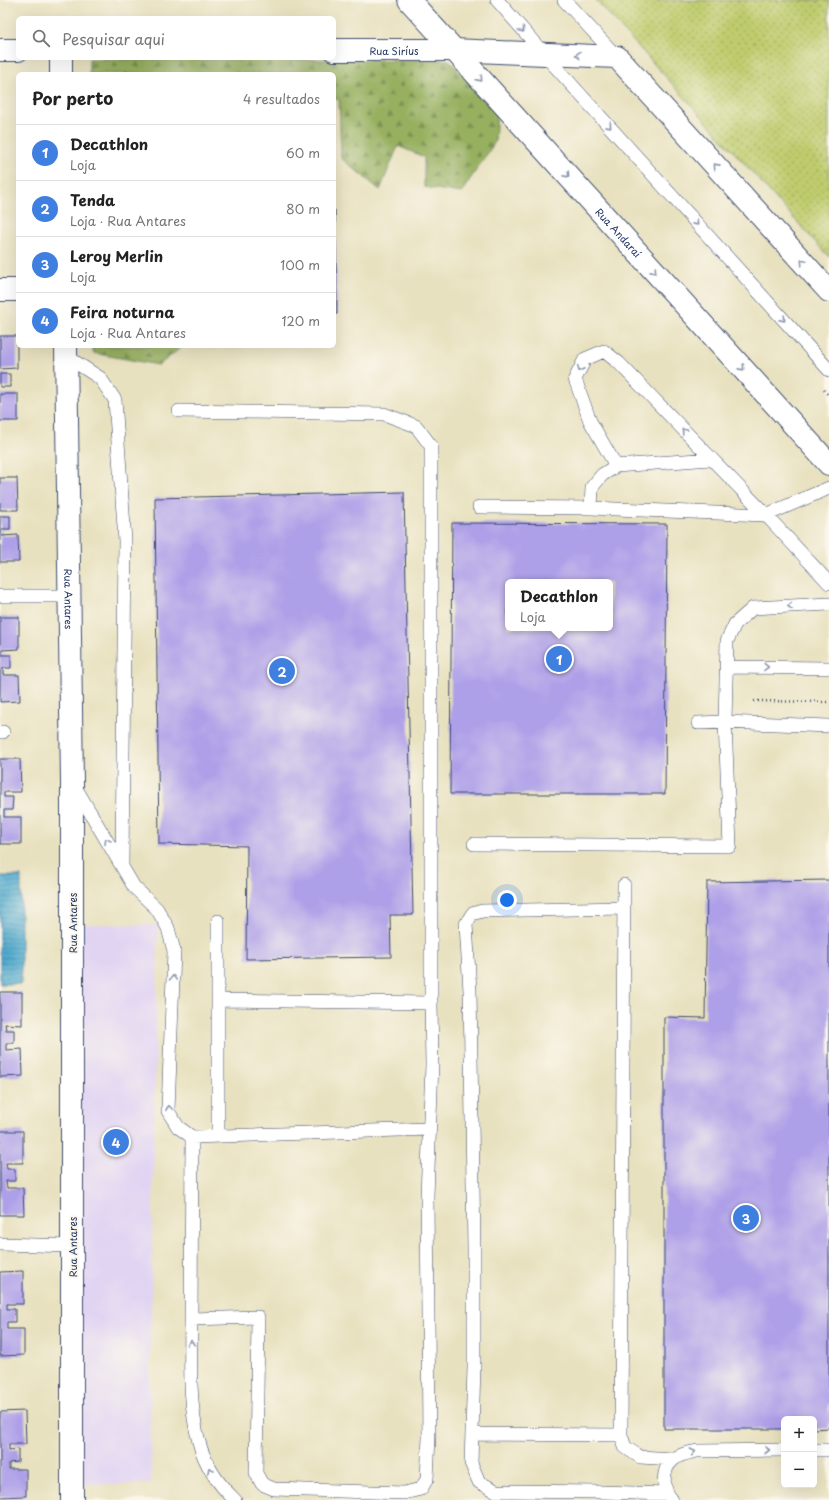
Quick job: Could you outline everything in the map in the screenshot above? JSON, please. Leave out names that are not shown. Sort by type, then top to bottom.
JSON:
[{"type":"street","name":"Rua Andaraí","points":[[409,0],[829,464]]},
{"type":"street","points":[[0,50],[16,50]]},
{"type":"street","name":"Rua Siríus","points":[[336,50],[453,50],[617,57]]},
{"type":"street","points":[[617,57],[829,291]]},
{"type":"street","points":[[61,60],[61,72]]},
{"type":"street","points":[[0,290],[16,290]]},
{"type":"street","name":"Rua Antares","points":[[66,351],[72,782],[72,1500]]},
{"type":"lane","points":[[497,0],[829,370]]},
{"type":"lane","points":[[564,0],[617,57]]},
{"type":"lane","points":[[66,351],[100,378],[116,400],[125,541],[122,868]]},
{"type":"lane","points":[[616,466],[590,421],[576,379],[585,359],[604,351],[619,363],[766,515],[829,583]]},
{"type":"lane","points":[[179,411],[384,414],[416,426],[431,446],[431,1003],[430,1128],[427,1196],[429,1437],[427,1479],[421,1489],[404,1493],[396,1493],[274,1489],[262,1484],[256,1472],[258,1316],[191,1319]]},
{"type":"lane","points":[[591,508],[592,487],[602,474],[616,466],[711,459]]},
{"type":"lane","points":[[479,507],[591,508],[766,515],[829,488]]},
{"type":"lane","points":[[0,596],[69,596]]},
{"type":"lane","points":[[474,844],[730,846],[725,722],[727,641],[735,624],[753,608],[829,604]]},
{"type":"lane","points":[[727,667],[829,668]]},
{"type":"lane","points":[[698,723],[725,722],[829,726]]},
{"type":"lane","points":[[72,782],[134,888],[157,909],[168,928],[174,952],[168,1111],[178,1127],[192,1137],[430,1128]]},
{"type":"lane","points":[[624,885],[620,1435],[625,1447],[640,1457],[673,1460]]},
{"type":"lane","points":[[624,908],[482,911],[472,914],[466,924],[470,991],[472,1114],[473,1434],[470,1452],[471,1463],[478,1482],[496,1491],[601,1492],[670,1497],[664,1482],[665,1471],[673,1460],[684,1454],[697,1451],[781,1450]]},
{"type":"lane","points":[[218,921],[218,1136]]},
{"type":"lane","points":[[218,1000],[431,1003]]},
{"type":"lane","points":[[192,1137],[191,1319],[194,1413],[199,1442],[210,1472],[235,1500]]},
{"type":"lane","points":[[0,1244],[72,1246]]},
{"type":"lane","points":[[473,1434],[620,1435]]},
{"type":"lane","points":[[817,1450],[829,1450]]},
{"type":"path","points":[[726,701],[829,702]]},
{"type":"shaded area","points":[[79,924],[158,925],[150,1359],[151,1484],[75,1484]]},
{"type":"green space","points":[[596,0],[829,0],[829,257]]},
{"type":"green space","points":[[89,60],[449,60],[497,110],[495,142],[461,193],[424,187],[424,157],[398,146],[380,190],[341,158],[339,99],[336,99],[336,72],[89,72]]},
{"type":"green space","points":[[93,348],[180,348],[159,365],[93,353]]},
{"type":"water","points":[[0,876],[21,876],[21,984],[0,984]]},
{"type":"building","points":[[336,262],[337,314],[336,314]]},
{"type":"building","points":[[0,336],[16,336],[17,368],[0,369]]},
{"type":"building","points":[[0,374],[10,374],[10,387],[0,387]]},
{"type":"building","points":[[0,394],[18,394],[18,421],[0,421]]},
{"type":"building","points":[[0,478],[17,478],[18,510],[0,510]]},
{"type":"building","points":[[404,492],[413,915],[390,915],[391,957],[246,959],[247,846],[159,844],[155,498]]},
{"type":"building","points":[[0,516],[10,516],[10,529],[1,529],[2,536],[18,535],[19,562],[0,562]]},
{"type":"building","points":[[452,523],[667,524],[665,794],[450,794]]},
{"type":"building","points":[[0,617],[19,617],[19,649],[2,650],[2,655],[11,655],[11,668],[3,668],[3,675],[19,675],[20,701],[0,702]]},
{"type":"building","points":[[0,759],[20,759],[21,792],[4,792],[4,797],[13,797],[12,810],[4,810],[4,817],[21,817],[21,844],[0,844]]},
{"type":"building","points":[[829,880],[829,1428],[817,1429],[817,1416],[781,1416],[781,1429],[664,1429],[664,1017],[705,1018],[707,882]]},
{"type":"building","points":[[0,992],[22,992],[22,1025],[5,1024],[6,1030],[14,1030],[14,1043],[6,1043],[6,1050],[22,1049],[23,1076],[0,1077]]},
{"type":"building","points":[[0,1131],[23,1131],[23,1163],[6,1163],[7,1169],[15,1169],[15,1181],[6,1181],[7,1188],[23,1188],[24,1215],[0,1215]]},
{"type":"building","points":[[23,1271],[23,1304],[7,1304],[7,1309],[15,1309],[15,1322],[7,1322],[7,1329],[24,1329],[24,1355],[0,1356],[0,1272]]},
{"type":"building","points":[[25,1411],[26,1444],[9,1444],[9,1450],[18,1449],[18,1462],[9,1463],[9,1469],[26,1469],[26,1496],[0,1497],[0,1412]]},
{"type":"place","name":"Decathlon","points":[[559,659]]},
{"type":"place","name":"Tenda","points":[[282,671]]},
{"type":"place","name":"Feira noturna","points":[[116,1142]]},
{"type":"place","name":"Leroy Merlin","points":[[746,1218]]}]
